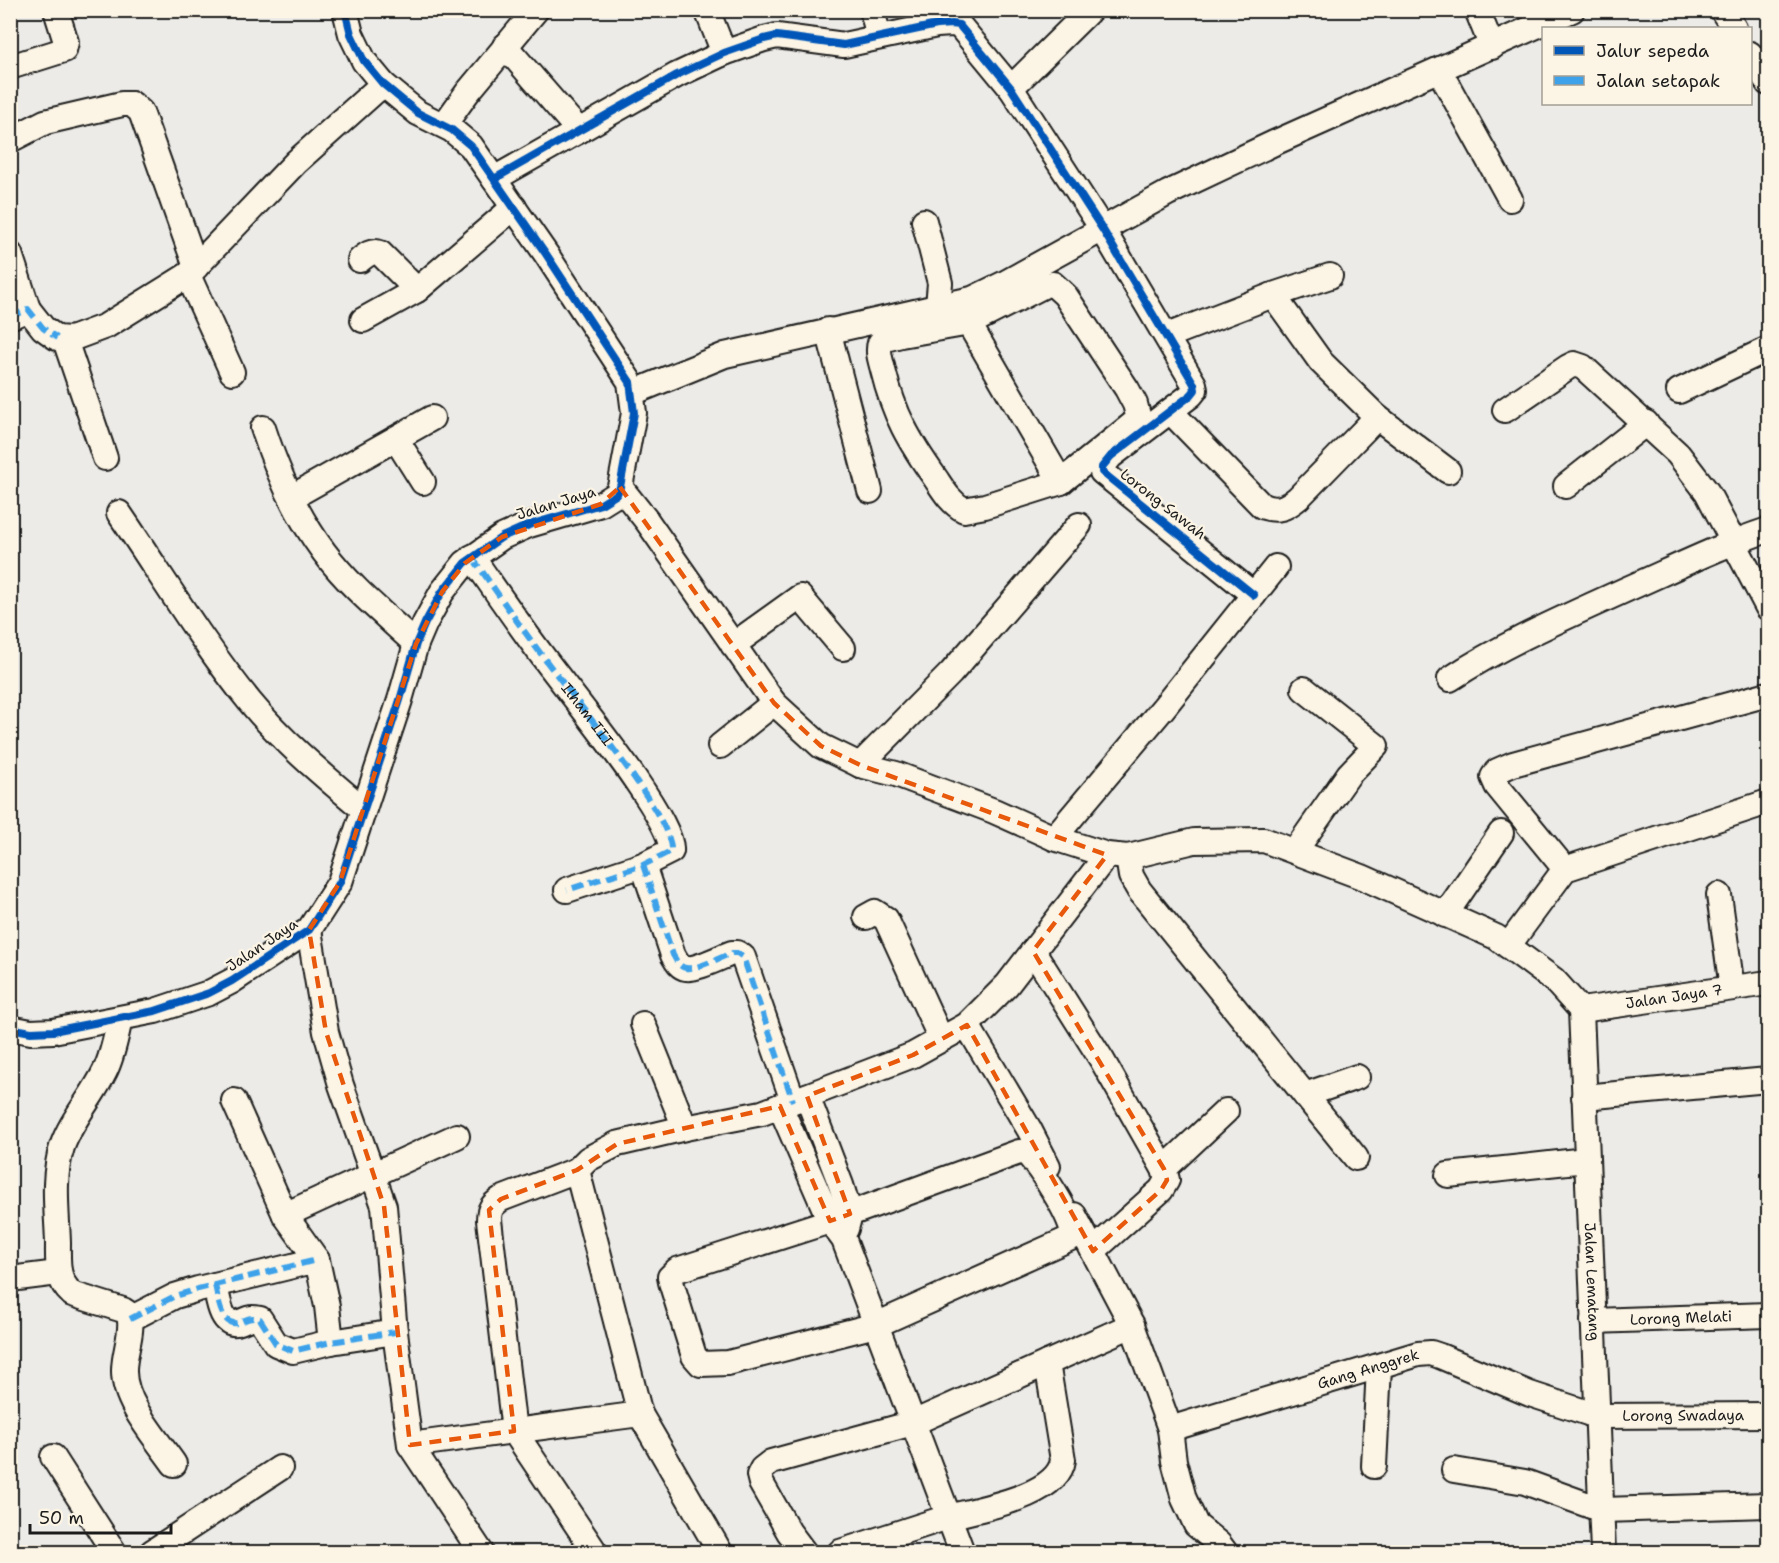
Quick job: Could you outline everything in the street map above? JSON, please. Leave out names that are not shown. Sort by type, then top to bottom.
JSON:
[{"type":"street","points":[[10,67],[64,50],[66,42],[56,10]]},
{"type":"street","points":[[345,10],[351,34],[364,61],[382,84],[418,113],[444,124],[471,146],[630,382],[634,413],[620,487],[647,521],[774,703],[821,746],[860,765],[907,778],[994,811],[1054,838],[1118,856],[1194,841],[1264,840],[1362,877],[1496,937],[1554,980],[1581,1010]]},
{"type":"street","points":[[444,124],[536,10]]},
{"type":"street","points":[[707,10],[724,53]]},
{"type":"street","points":[[494,180],[677,75],[724,53],[777,36],[844,45],[879,37],[872,10]]},
{"type":"street","points":[[1011,88],[1090,10]]},
{"type":"street","points":[[1477,10],[1492,47]]},
{"type":"street","points":[[632,393],[725,355],[972,299],[1168,193],[1274,143],[1572,10]]},
{"type":"street","points":[[1722,10],[1733,27]]},
{"type":"street","name":"Lorong Sawah","points":[[879,37],[945,24],[959,26],[1011,88],[1103,230],[1191,375],[1196,390],[1171,412],[1112,456],[1102,467],[1102,472],[1254,595]]},
{"type":"street","points":[[505,46],[579,131]]},
{"type":"street","points":[[1752,57],[1768,83]]},
{"type":"street","points":[[1439,70],[1510,199]]},
{"type":"street","points":[[10,254],[19,313],[57,339],[65,340],[106,326],[192,271],[296,162],[382,84]]},
{"type":"street","points":[[10,140],[45,122],[122,104],[132,104],[141,112],[192,271],[232,372]]},
{"type":"street","points":[[363,320],[417,290],[514,207]]},
{"type":"street","points":[[924,221],[947,304],[970,323],[1060,482]]},
{"type":"street","points":[[360,260],[375,251],[380,253],[417,290]]},
{"type":"street","points":[[1167,336],[1273,294],[1330,276]]},
{"type":"street","points":[[1053,284],[1065,294],[1131,397],[1139,414],[1139,419],[1060,482],[985,506],[964,510],[951,501],[912,446],[899,421],[889,395],[879,353],[880,343],[885,339],[901,335],[970,323],[1045,285],[1053,284]]},
{"type":"street","points":[[1273,294],[1321,362],[1377,417],[1448,471]]},
{"type":"street","points":[[828,330],[870,491]]},
{"type":"street","points":[[65,340],[105,458]]},
{"type":"street","points":[[1679,391],[1768,349]]},
{"type":"street","points":[[1505,410],[1568,367],[1576,364],[1583,367],[1678,454],[1707,492],[1768,608]]},
{"type":"street","points":[[1171,412],[1262,506],[1276,510],[1284,508],[1298,498],[1377,417]]},
{"type":"street","points":[[292,496],[432,418]]},
{"type":"street","points":[[1566,486],[1646,423]]},
{"type":"street","points":[[263,428],[273,461],[324,552],[356,589],[416,644]]},
{"type":"street","points":[[396,439],[423,482]]},
{"type":"street","name":"Jalan Jaya","points":[[10,1028],[32,1032],[53,1030],[154,1011],[208,993],[242,975],[309,930],[340,882],[416,644],[424,623],[442,592],[472,557],[514,530],[602,504],[617,494],[620,487]]},
{"type":"street","points":[[119,513],[251,704],[307,761],[363,810]]},
{"type":"street","points":[[860,765],[951,674],[1079,525]]},
{"type":"street","points":[[1450,679],[1493,652],[1734,541],[1768,530]]},
{"type":"street","name":"Ilham III","points":[[472,557],[544,659],[648,798],[666,828],[672,845],[671,851],[643,865],[567,890]]},
{"type":"street","points":[[1054,838],[1164,707],[1276,567]]},
{"type":"street","points":[[733,645],[800,597],[843,648]]},
{"type":"street","points":[[1295,851],[1349,774],[1376,746],[1304,689]]},
{"type":"street","points":[[1565,869],[1497,786],[1493,777],[1497,771],[1513,764],[1768,694]]},
{"type":"street","points":[[720,746],[774,703]]},
{"type":"street","points":[[1508,946],[1565,869],[1768,802]]},
{"type":"street","points":[[1445,915],[1501,833]]},
{"type":"street","points":[[595,1552],[514,1431],[489,1210],[494,1203],[577,1170],[588,1159],[617,1144],[762,1113],[913,1055],[967,1025],[1007,985],[1033,951],[1118,856]]},
{"type":"street","points":[[1118,856],[1139,890],[1356,1158]]},
{"type":"street","points":[[643,865],[678,963],[687,969],[732,953],[743,957],[793,1101],[809,1171],[841,1225]]},
{"type":"street","points":[[1719,895],[1732,988]]},
{"type":"street","points":[[866,916],[875,912],[886,919],[941,1039]]},
{"type":"street","points":[[309,930],[326,1032],[341,1085],[384,1206],[395,1332],[410,1445],[481,1552]]},
{"type":"street","points":[[1033,951],[1102,1060],[1164,1169],[1167,1180],[1161,1190],[1093,1251]]},
{"type":"street","name":"Jalan Jaya 7","points":[[1581,1010],[1768,982]]},
{"type":"street","name":"Jalan Lematang","points":[[1581,1010],[1603,1552]]},
{"type":"street","points":[[120,1019],[105,1071],[68,1132],[56,1173],[58,1273],[72,1294],[129,1314],[124,1370],[125,1386],[131,1402],[174,1464]]},
{"type":"street","points":[[643,1024],[685,1128]]},
{"type":"street","points":[[967,1025],[1029,1129],[1132,1325],[1170,1428],[1174,1461],[1184,1499],[1196,1525],[1225,1552]]},
{"type":"street","points":[[1305,1095],[1357,1077]]},
{"type":"street","points":[[1584,1097],[1768,1080]]},
{"type":"street","points":[[234,1101],[285,1215],[317,1260],[327,1306],[331,1342]]},
{"type":"street","points":[[793,1101],[831,1161],[841,1225],[876,1325],[962,1552]]},
{"type":"street","points":[[1164,1169],[1226,1112]]},
{"type":"street","points":[[285,1215],[457,1136]]},
{"type":"street","points":[[1018,1152],[1026,1152],[1061,1204],[1074,1232],[1073,1237],[876,1325],[728,1363],[701,1364],[694,1356],[670,1282],[676,1270],[702,1260],[841,1225],[1018,1152]]},
{"type":"street","points":[[1448,1174],[1586,1160]]},
{"type":"street","points":[[809,1171],[831,1161]]},
{"type":"street","points":[[577,1170],[640,1414],[720,1552]]},
{"type":"street","points":[[130,1319],[176,1296],[317,1260]]},
{"type":"street","points":[[10,1280],[58,1273]]},
{"type":"street","points":[[215,1285],[222,1314],[230,1322],[235,1323],[251,1317],[260,1319],[276,1344],[293,1351],[331,1342],[395,1332]]},
{"type":"street","name":"Lorong Melati","points":[[1593,1321],[1768,1315]]},
{"type":"street","points":[[804,1552],[789,1532],[761,1483],[759,1475],[762,1469],[771,1462],[913,1423],[1132,1325]]},
{"type":"street","name":"Gang Anggrek","points":[[1170,1428],[1418,1354],[1431,1353],[1530,1394],[1597,1416]]},
{"type":"street","points":[[840,1552],[948,1517],[969,1514],[1021,1496],[1044,1485],[1060,1471],[1063,1460],[1047,1363]]},
{"type":"street","points":[[1374,1466],[1379,1367]]},
{"type":"street","points":[[410,1445],[640,1414]]},
{"type":"street","name":"Lorong Swadaya","points":[[1597,1416],[1768,1415]]},
{"type":"street","points":[[54,1457],[114,1552]]},
{"type":"street","points":[[152,1552],[280,1468]]},
{"type":"street","points":[[1454,1470],[1525,1482],[1602,1510],[1768,1505]]},
{"type":"highlighted area","points":[[620,487],[774,703],[821,746],[860,765],[1107,855],[1033,951],[1164,1169],[1167,1180],[1161,1190],[1093,1251],[967,1025],[913,1055],[807,1096],[850,1214],[830,1221],[780,1106],[617,1144],[577,1170],[501,1199],[489,1210],[514,1431],[410,1445],[384,1206],[326,1032],[309,930],[340,882],[416,644],[442,592],[465,563],[502,537],[601,504]]},
{"type":"marked path","points":[[10,317],[28,309],[43,328],[57,338]]},
{"type":"marked path","points":[[472,557],[535,646],[639,784],[668,835],[671,851],[643,865],[567,890]]},
{"type":"marked path","points":[[643,865],[673,955],[680,965],[686,968],[696,967],[732,953],[743,957],[793,1101]]},
{"type":"marked path","points":[[130,1319],[175,1296],[317,1260]]},
{"type":"marked path","points":[[215,1285],[223,1315],[227,1320],[237,1323],[250,1318],[260,1319],[276,1344],[293,1351],[331,1342],[395,1332]]},
{"type":"cycle path","points":[[10,1028],[31,1032],[53,1031],[155,1011],[209,993],[232,981],[309,930],[340,882],[416,644],[442,592],[465,563],[502,537],[529,525],[601,504],[617,494],[620,487],[634,413],[630,382],[546,254],[471,146],[452,130],[418,113],[383,84],[364,61],[351,34],[345,10]]},
{"type":"cycle path","points":[[494,179],[677,75],[724,53],[764,39],[777,36],[844,45],[937,25],[959,25],[1011,88],[1103,230],[1194,384],[1195,390],[1191,395],[1111,456],[1102,467],[1102,472],[1254,595]]}]
